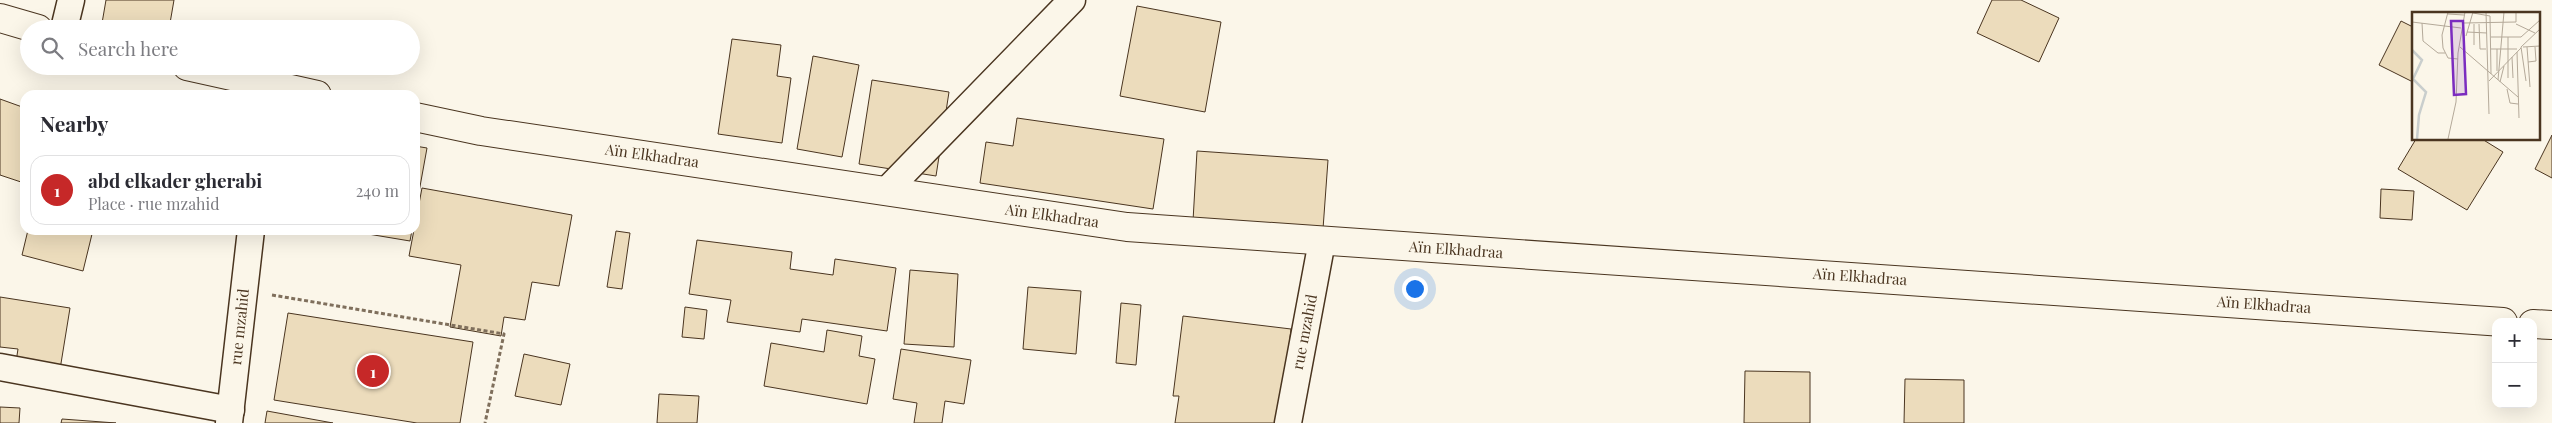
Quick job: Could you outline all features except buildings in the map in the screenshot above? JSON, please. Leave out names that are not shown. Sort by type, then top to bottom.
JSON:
[{"type":"main road","points":[[0,18],[20,24]]},
{"type":"main road","points":[[218,75],[266,89]]},
{"type":"main road","name":"Aïn Elkhadraa","points":[[420,117],[481,131],[1127,227],[2492,321]]},
{"type":"main road","points":[[2537,324],[2552,325]]},
{"type":"street","points":[[66,20],[71,0]]},
{"type":"street","points":[[886,191],[1072,0]]},
{"type":"street","name":"rue mzahid","points":[[230,416],[250,235]]},
{"type":"street","name":"rue mzahid","points":[[1288,423],[1322,241]]},
{"type":"street","points":[[0,367],[230,416]]},
{"type":"path","points":[[244,290],[504,334],[485,423]]},
{"type":"place","name":"abd elkader gherabi","points":[[373,371]]}]
